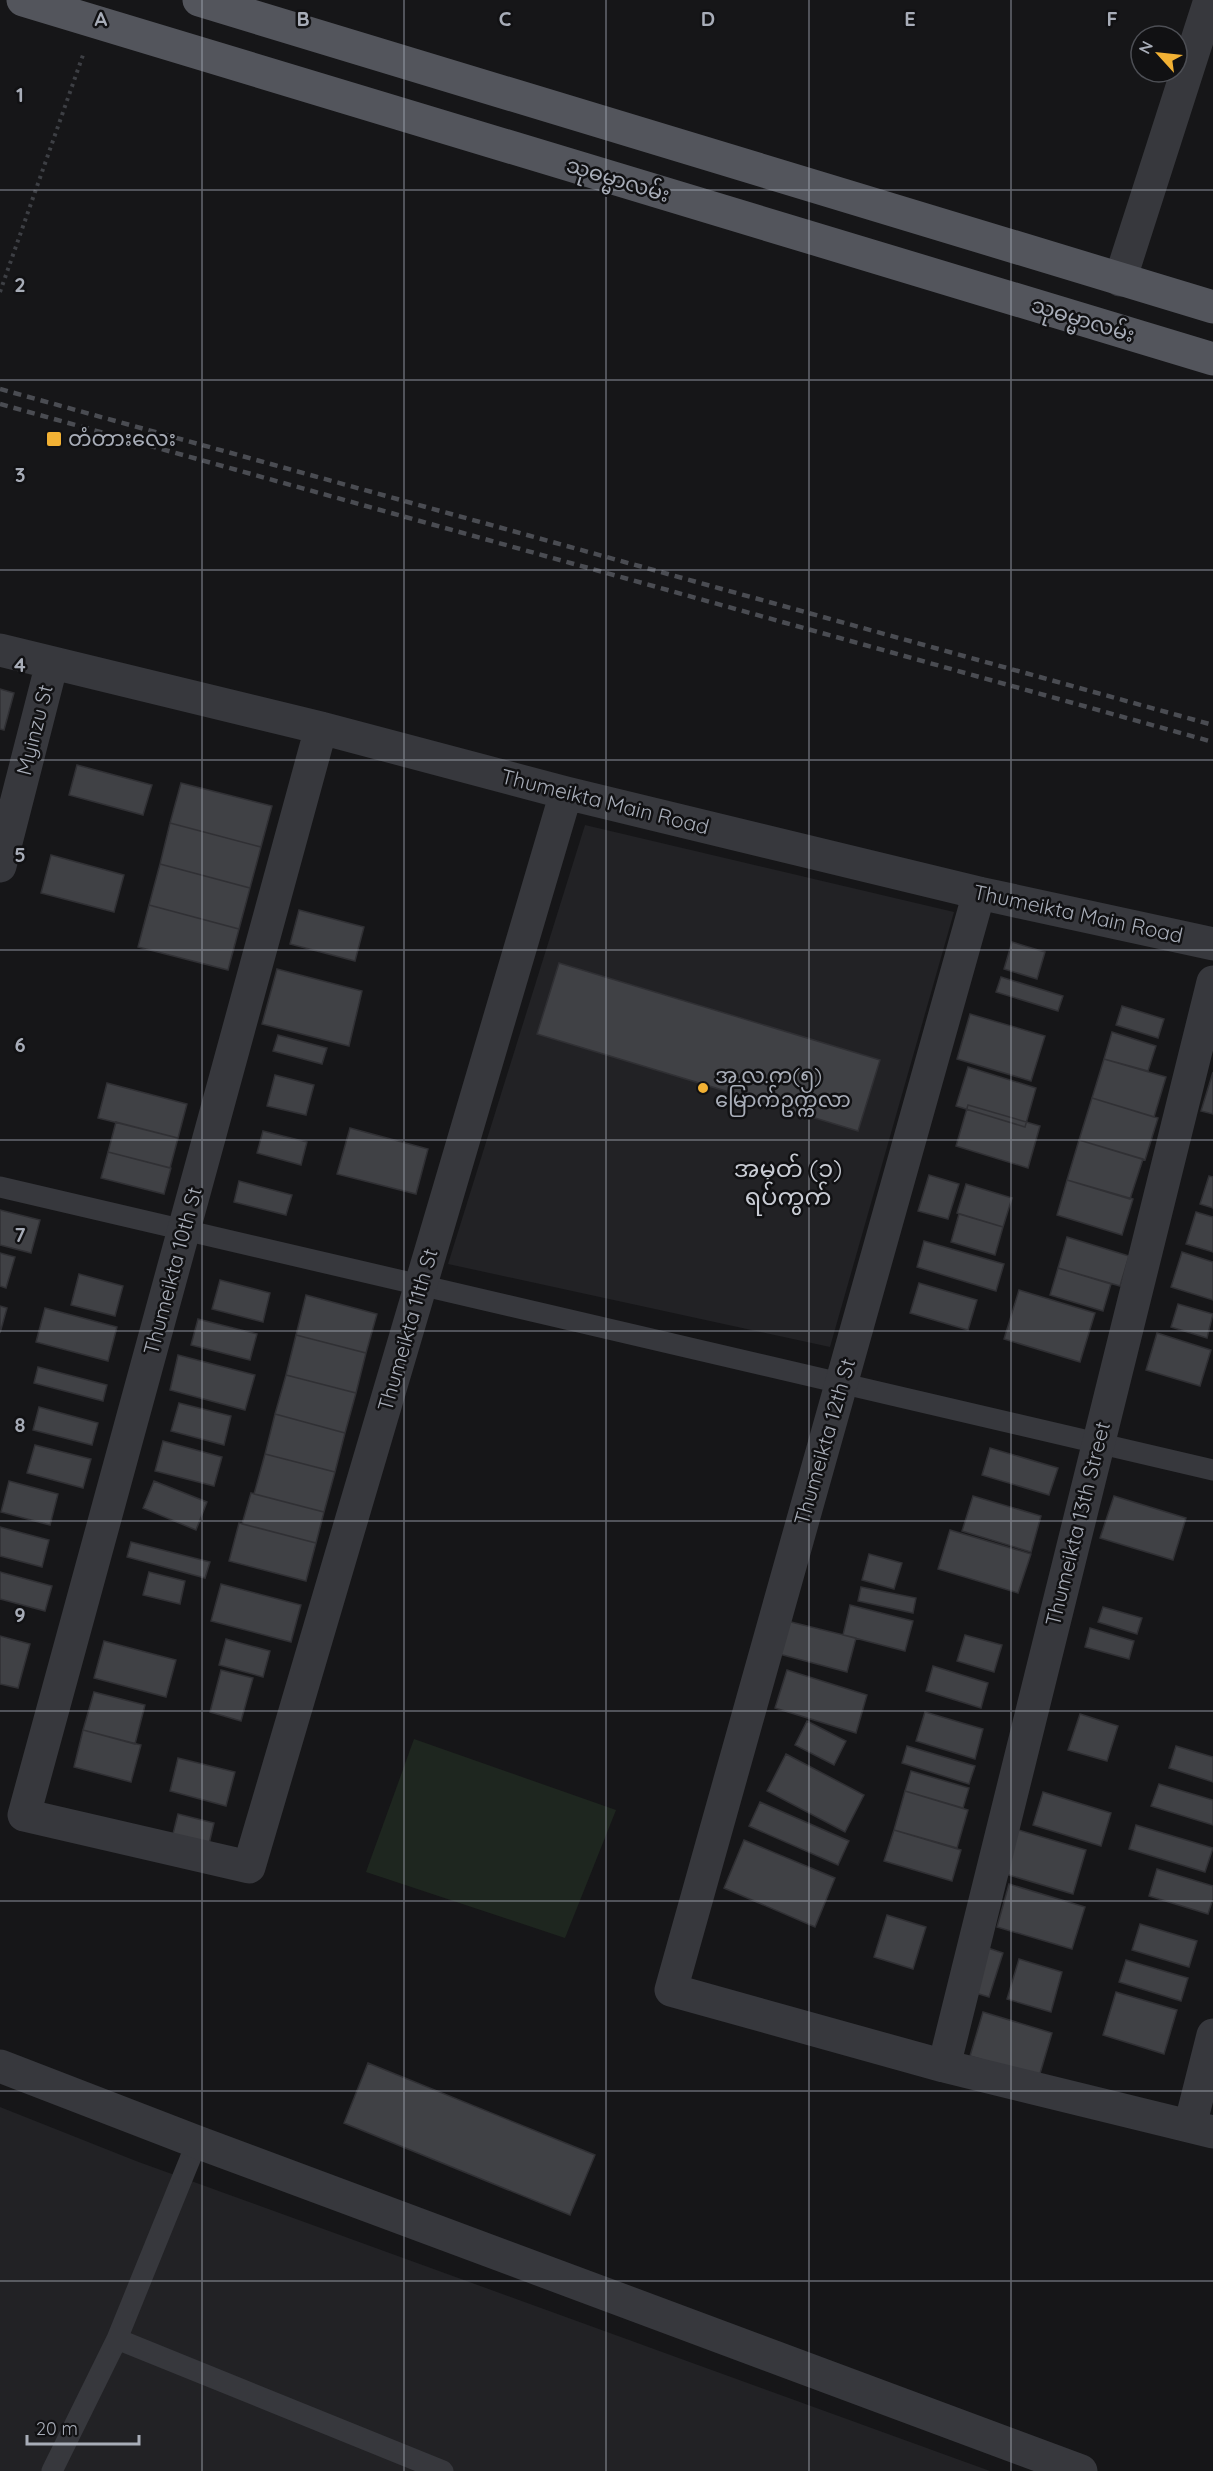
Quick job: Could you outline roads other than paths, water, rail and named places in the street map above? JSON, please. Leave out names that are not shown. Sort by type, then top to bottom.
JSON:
[{"type":"main road","name":"သုဓမ္မာလမ်း","points":[[23,0],[1213,360]]},
{"type":"main road","points":[[199,0],[1213,307]]},
{"type":"street","points":[[1120,280],[1210,0]]},
{"type":"street","name":"Thumeikta Main Road","points":[[0,650],[321,728],[566,793],[979,893],[1213,944]]},
{"type":"street","name":"Myinzu St","points":[[0,866],[52,663]]},
{"type":"street","name":"Thumeikta 10th St","points":[[249,1868],[24,1815],[321,728]]},
{"type":"street","name":"Thumeikta 11th St","points":[[249,1868],[566,793]]},
{"type":"street","name":"Thumeikta 12th St","points":[[944,2066],[671,1990],[979,893]]},
{"type":"street","name":"Thumeikta 13th Street","points":[[944,2066],[1213,982]]},
{"type":"street","points":[[944,2066],[1202,2129],[1213,2035]]},
{"type":"street","points":[[0,2066],[197,2142],[1080,2471]]},
{"type":"lane","points":[[0,1187],[1213,1470]]},
{"type":"lane","points":[[52,2471],[117,2339],[197,2142]]},
{"type":"lane","points":[[117,2339],[443,2471]]},
{"type":"railway","points":[[0,389],[1213,725]]},
{"type":"railway","points":[[0,404],[1213,742]]},
{"type":"place","name":"တံတားလေး","points":[[54,439]]},
{"type":"place","name":"အ.လ.က(၅) မြောက်ဥက္ကလာ","points":[[703,1088]]},
{"type":"district","name":"အမှတ် (၁) ရပ်ကွက်","points":[[788,1183]]}]
